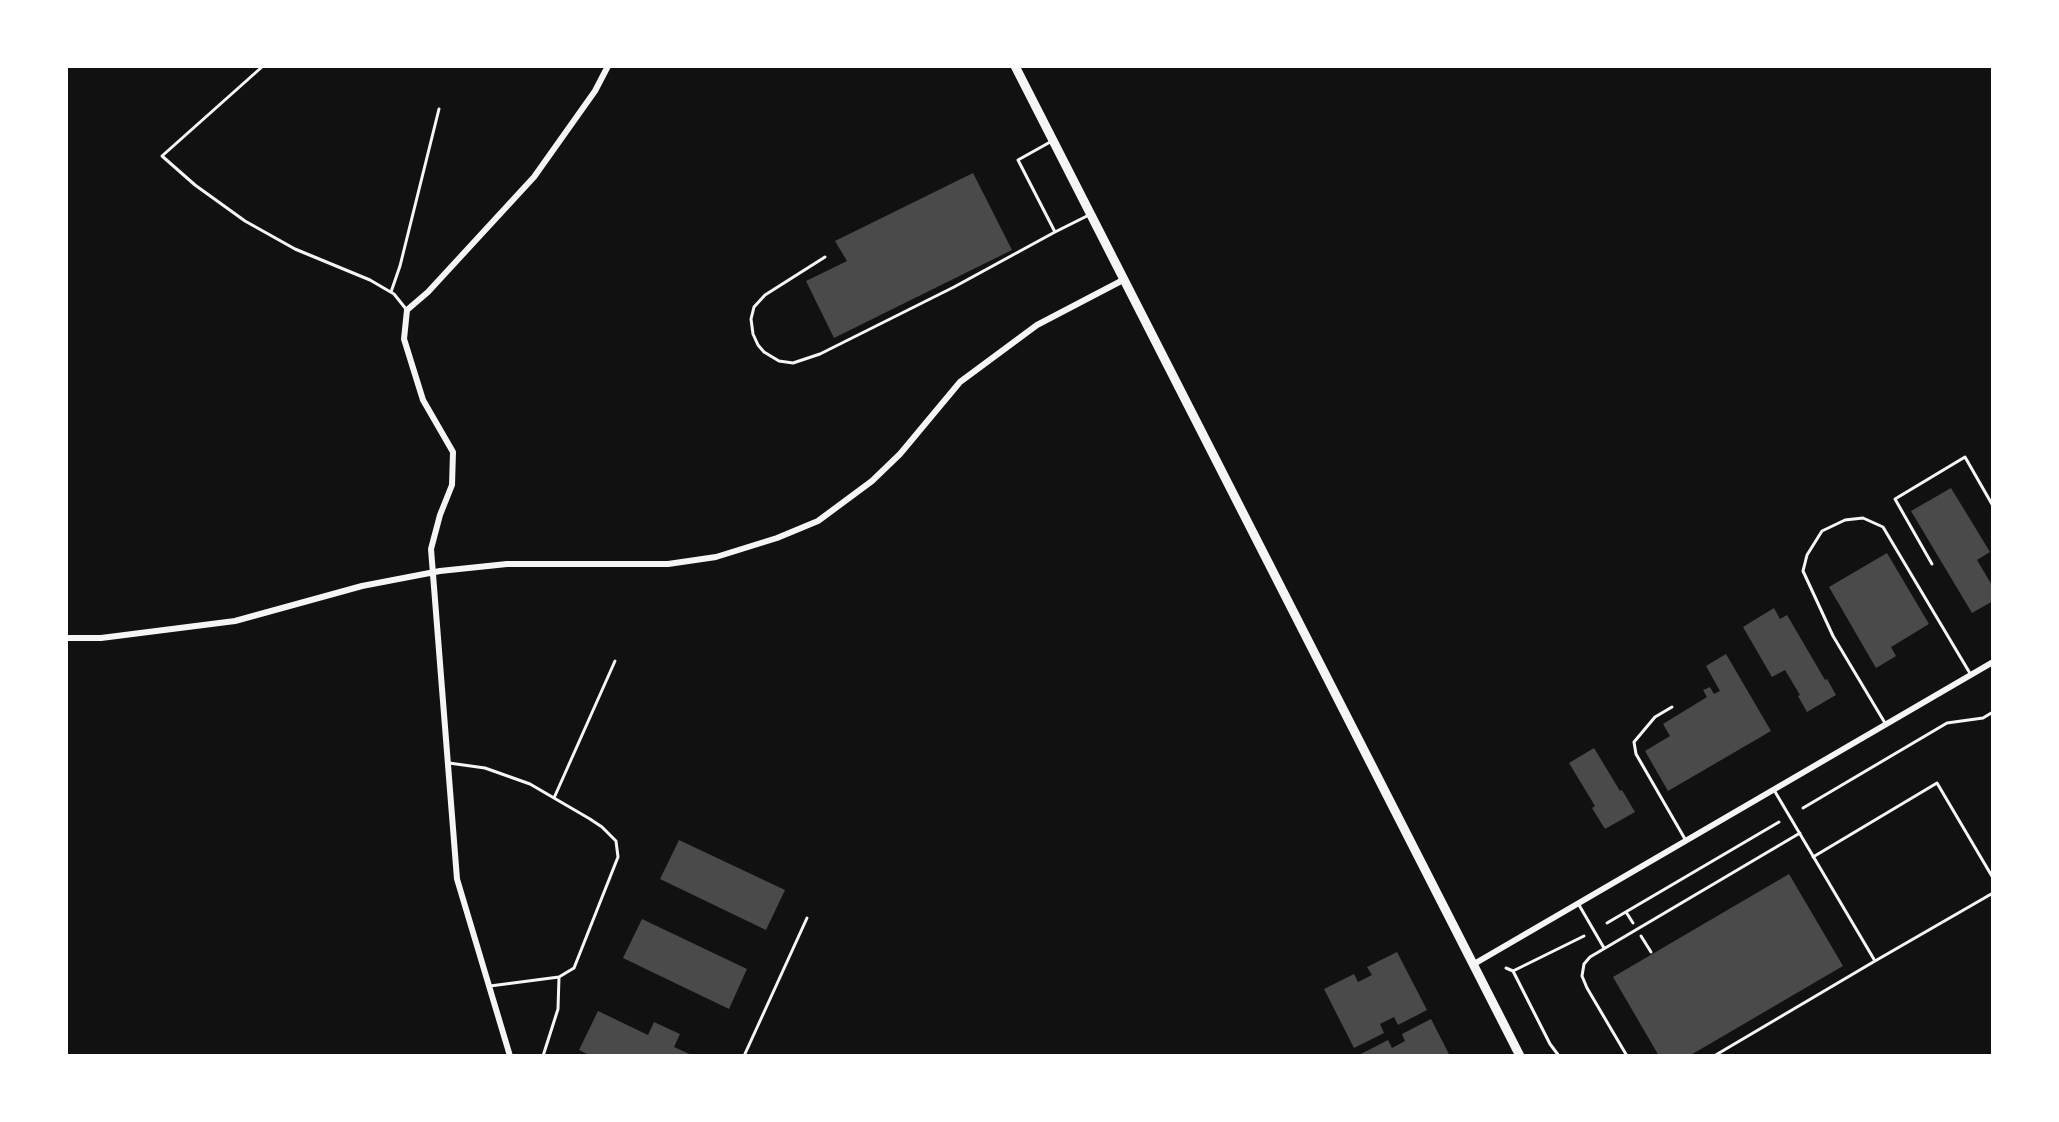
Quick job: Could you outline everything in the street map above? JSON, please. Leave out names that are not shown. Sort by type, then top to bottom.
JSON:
[{"type":"main road","points":[[1015,66],[1520,1056]]},
{"type":"street","points":[[510,1056],[457,879],[430,549],[452,485],[453,452],[423,400],[404,339],[407,310],[428,292],[534,177],[595,91],[608,66]]},
{"type":"street","points":[[66,638],[101,638],[235,621],[362,586],[432,573],[507,564],[668,564],[716,557],[777,538],[818,521],[872,481],[893,461],[960,382],[1037,325],[1125,279]]},
{"type":"street","points":[[1474,964],[1993,662]]},
{"type":"lane","points":[[263,66],[162,156],[195,185],[245,221],[295,249],[370,280],[391,292],[407,310]]},
{"type":"lane","points":[[391,292],[400,266],[439,109]]},
{"type":"lane","points":[[1053,140],[1018,160],[1055,232]]},
{"type":"lane","points":[[825,257],[785,280],[765,295],[754,307],[751,319],[753,334],[758,345],[764,352],[779,361],[793,363],[820,354],[945,292],[1091,213]]},
{"type":"lane","points":[[1932,564],[1895,499],[1965,457],[1993,506]]},
{"type":"lane","points":[[1886,725],[1833,636],[1803,571],[1806,555],[1822,531],[1845,519],[1863,518],[1883,527],[1971,675]]},
{"type":"lane","points":[[554,798],[615,661]]},
{"type":"lane","points":[[1672,707],[1655,717],[1634,742],[1636,754],[1686,841]]},
{"type":"lane","points":[[447,762],[485,768],[530,784],[602,827],[616,842],[618,857],[574,968],[559,977],[489,986]]},
{"type":"lane","points":[[1813,857],[1937,783],[1993,878]]},
{"type":"lane","points":[[1774,790],[1875,961]]},
{"type":"lane","points":[[1627,1056],[1587,988],[1582,976],[1584,964],[1590,957],[1800,833]]},
{"type":"lane","points":[[1714,1056],[1993,893]]},
{"type":"lane","points":[[1578,903],[1605,948]]},
{"type":"lane","points":[[744,1056],[807,918]]},
{"type":"lane","points":[[543,1056],[558,1009],[559,977]]},
{"type":"path","points":[[1803,808],[1947,723],[1983,718],[1993,712]]},
{"type":"path","points":[[1607,923],[1779,822]]},
{"type":"path","points":[[1626,912],[1632,921]]},
{"type":"path","points":[[1513,971],[1584,936]]},
{"type":"path","points":[[1506,968],[1513,971],[1550,1044],[1559,1056]]},
{"type":"building","points":[[973,173],[1012,250],[834,338],[806,281],[847,261],[835,241]]},
{"type":"building","points":[[1951,488],[1990,552],[1977,560],[1993,587],[1993,601],[1972,613],[1911,511]]},
{"type":"building","points":[[1887,553],[1929,624],[1891,647],[1896,656],[1876,668],[1829,587]]},
{"type":"building","points":[[1774,608],[1780,619],[1787,615],[1836,695],[1807,712],[1785,670],[1772,677],[1743,627]]},
{"type":"building","points":[[1726,654],[1771,731],[1668,791],[1645,751],[1670,736],[1663,724],[1707,697],[1703,690],[1710,687],[1714,694],[1720,691],[1706,666]]},
{"type":"building","points":[[1594,748],[1635,812],[1605,829],[1592,808],[1595,806],[1569,763]]},
{"type":"building","points":[[679,840],[785,890],[766,930],[660,879]]},
{"type":"building","points":[[1789,874],[1843,966],[1689,1056],[1659,1056],[1613,977]]},
{"type":"building","points":[[642,919],[747,969],[729,1009],[623,958]]},
{"type":"building","points":[[1397,952],[1427,1010],[1398,1025],[1394,1017],[1380,1024],[1384,1033],[1354,1048],[1324,989],[1354,974],[1358,982],[1372,975],[1367,967]]},
{"type":"building","points":[[598,1011],[648,1035],[654,1022],[680,1034],[674,1047],[694,1056],[591,1056],[579,1050]]},
{"type":"building","points":[[1431,1019],[1450,1056],[1357,1056],[1388,1040],[1392,1048],[1405,1041],[1402,1034]]}]
